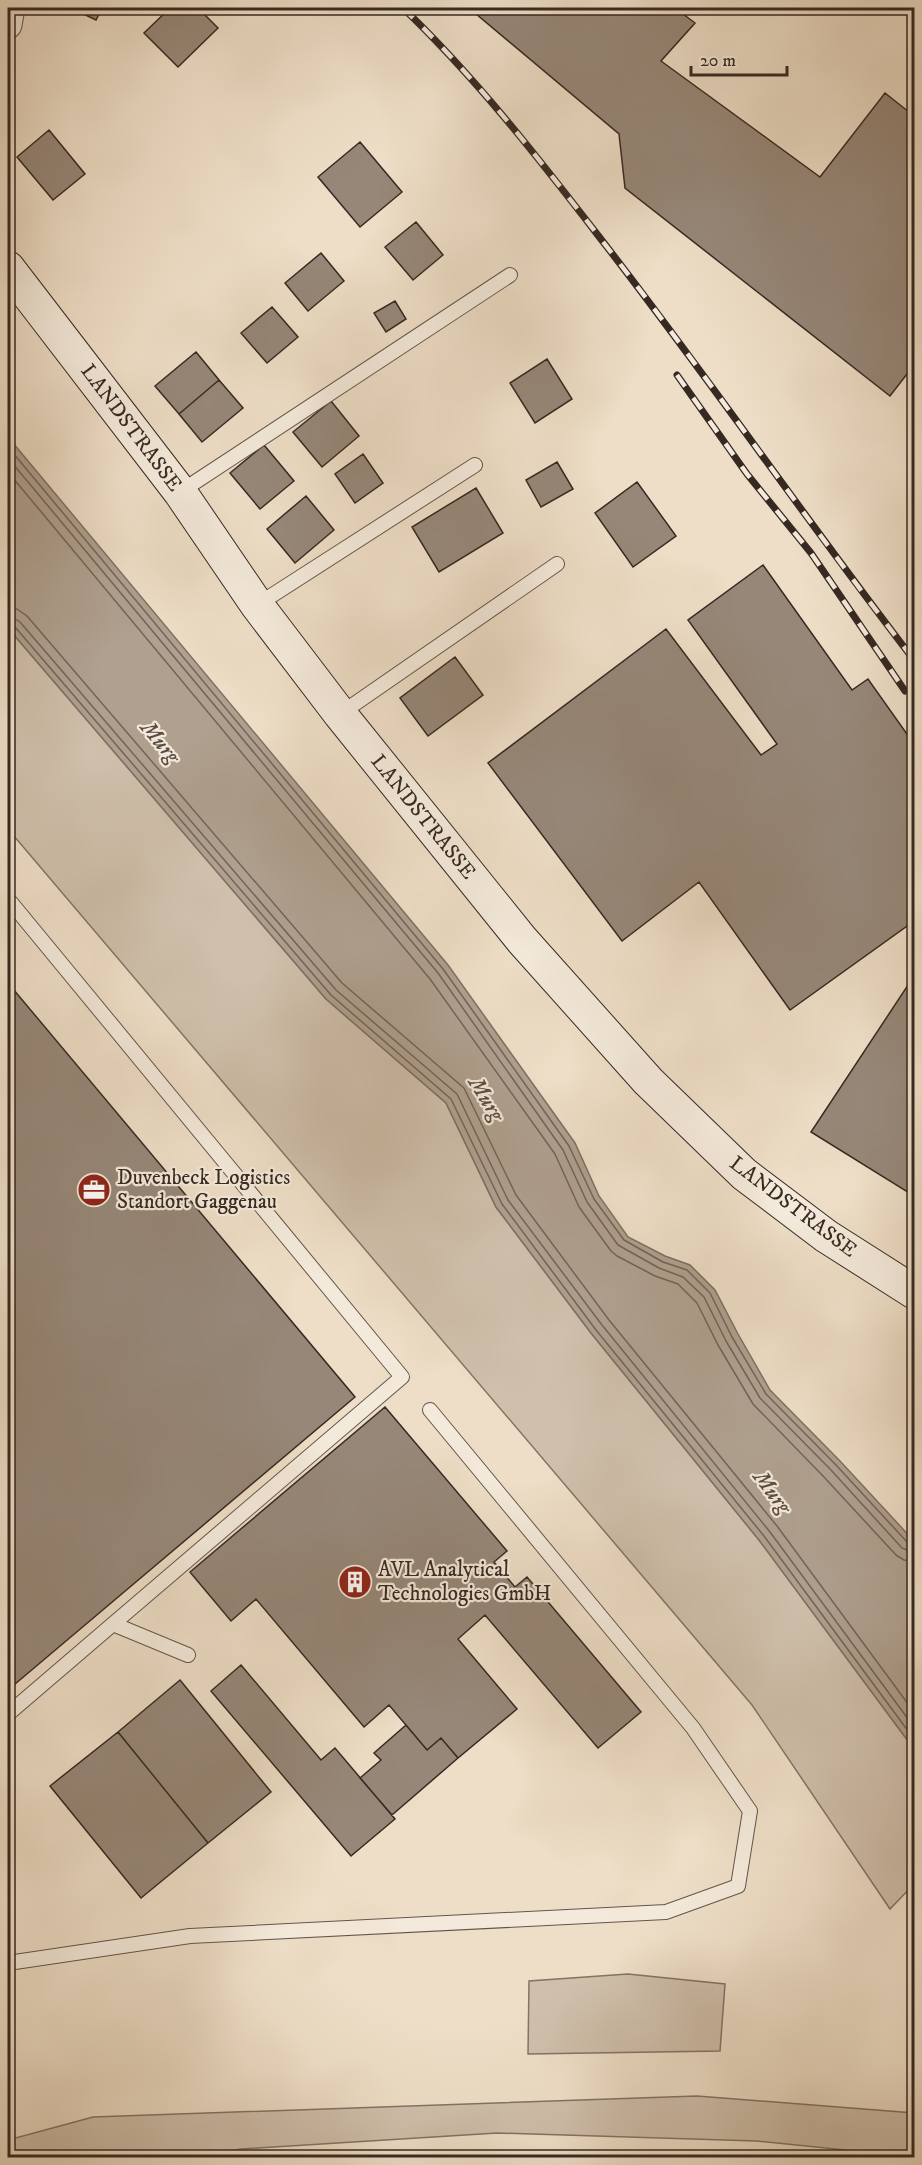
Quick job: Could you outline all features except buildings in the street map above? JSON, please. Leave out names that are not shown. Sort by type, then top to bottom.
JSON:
[{"type":"street","points":[[8,25],[10,8]]},
{"type":"street","name":"LANDSTRASSE","points":[[8,268],[180,492],[257,605],[340,714],[522,940],[648,1081],[744,1174],[826,1236],[915,1292]]},
{"type":"lane","points":[[180,492],[510,275]]},
{"type":"lane","points":[[257,605],[475,465]]},
{"type":"lane","points":[[340,714],[557,564]]},
{"type":"lane","points":[[8,899],[402,1377],[8,1714]]},
{"type":"lane","points":[[8,1963],[190,1936],[666,1912],[738,1886],[750,1811],[693,1728],[430,1410]]},
{"type":"lane","points":[[113,1624],[188,1655]]},
{"type":"shaded area","points":[[8,628],[326,999],[446,1103],[496,1207],[591,1333],[759,1540],[914,1749],[914,1884],[890,1909],[752,1705],[8,829]]},
{"type":"shaded area","points":[[628,1974],[725,1984],[720,2051],[528,2054],[529,1981]]},
{"type":"shaded area","points":[[697,2096],[914,2113],[914,2157],[756,2141],[497,2133],[241,2149],[190,2157],[8,2157],[8,2140],[93,2117]]},
{"type":"water","name":"Murg","points":[[8,437],[448,965],[575,1143],[599,1196],[628,1237],[665,1256],[690,1265],[715,1290],[770,1390],[914,1541],[914,1749],[759,1540],[591,1333],[496,1207],[446,1103],[326,999],[8,628]]},
{"type":"railway","points":[[403,8],[480,89],[574,204],[914,660]]},
{"type":"railway","points":[[677,375],[747,474],[811,553],[905,691]]},
{"type":"place","name":"Duvenbeck Logistics Standort Gaggenau","points":[[94,1190]]},
{"type":"place","name":"AVL Analytical Technologies GmbH","points":[[355,1582]]}]
